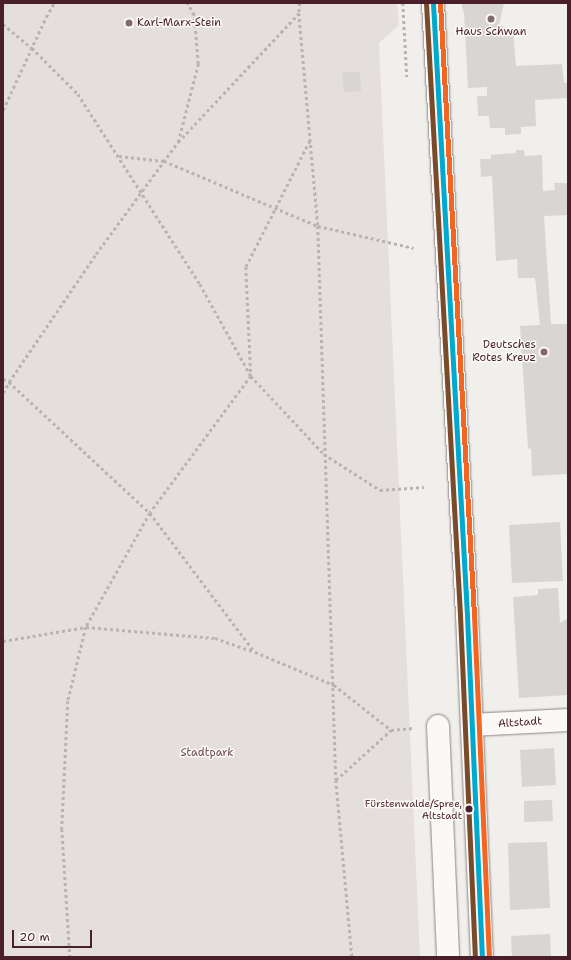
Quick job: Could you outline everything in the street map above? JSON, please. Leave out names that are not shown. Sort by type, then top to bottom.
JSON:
[{"type":"main road","points":[[433,3],[472,725],[482,957]]},
{"type":"main road","name":"Altstadt","points":[[472,725],[568,720]]},
{"type":"main road","points":[[438,726],[448,957]]},
{"type":"path","points":[[3,110],[54,3]]},
{"type":"path","points":[[178,142],[198,64],[194,15],[187,3]]},
{"type":"path","points":[[300,3],[299,13],[318,226],[324,454],[334,685],[336,780],[352,957]]},
{"type":"path","points":[[403,3],[407,77]]},
{"type":"path","points":[[3,393],[96,254],[178,142],[299,13]]},
{"type":"path","points":[[3,24],[32,48],[78,94],[200,284],[251,376],[324,454],[380,490],[424,487]]},
{"type":"path","points":[[70,957],[62,829],[68,701],[86,627],[150,513],[251,376],[246,267],[310,141]]},
{"type":"path","points":[[118,156],[164,160],[318,226],[414,248]]},
{"type":"path","points":[[3,379],[9,382],[150,513],[255,652]]},
{"type":"path","points":[[3,641],[86,627],[215,638],[255,652],[334,685],[391,730]]},
{"type":"path","points":[[336,780],[391,730],[438,726]]},
{"type":"green space","name":"Stadtpark","points":[[3,3],[397,3],[399,25],[379,43],[420,957],[3,957]]},
{"type":"building","points":[[461,3],[504,3],[499,25],[513,30],[516,66],[562,64],[564,83],[568,83],[568,98],[535,100],[536,126],[521,127],[521,134],[505,135],[505,128],[490,128],[489,116],[478,116],[477,96],[487,96],[487,87],[468,88],[464,13]]},
{"type":"building","points":[[342,72],[360,72],[361,91],[344,92]]},
{"type":"building","points":[[516,150],[524,150],[525,156],[542,155],[543,191],[555,190],[554,183],[568,183],[568,215],[544,216],[551,324],[568,324],[568,474],[532,476],[531,448],[528,449],[520,326],[540,325],[535,278],[518,278],[517,259],[496,261],[492,176],[481,177],[480,159],[491,159],[491,155],[516,153]]},
{"type":"building","points":[[560,522],[563,581],[512,583],[509,525]]},
{"type":"building","points":[[558,588],[560,623],[568,618],[568,695],[519,698],[513,597],[538,595],[538,589]]},
{"type":"building","points":[[554,748],[556,785],[522,787],[520,750]]},
{"type":"building","points":[[552,800],[553,821],[524,822],[524,801]]},
{"type":"building","points":[[547,842],[550,908],[510,910],[508,843]]},
{"type":"building","points":[[550,934],[551,957],[512,957],[511,936]]},
{"type":"transit line","points":[[426,3],[460,615],[475,957]]},
{"type":"transit line","points":[[433,3],[467,615],[482,957]]},
{"type":"transit line","points":[[440,3],[474,615],[489,957]]},
{"type":"place","name":"Haus Schwan","points":[[491,19]]},
{"type":"place","name":"Karl-Marx-Stein","points":[[129,23]]},
{"type":"place","name":"Deutsches Rotes Kreuz","points":[[544,352]]},
{"type":"place","name":"Fürstenwalde/Spree, Altstadt","points":[[469,809]]}]
